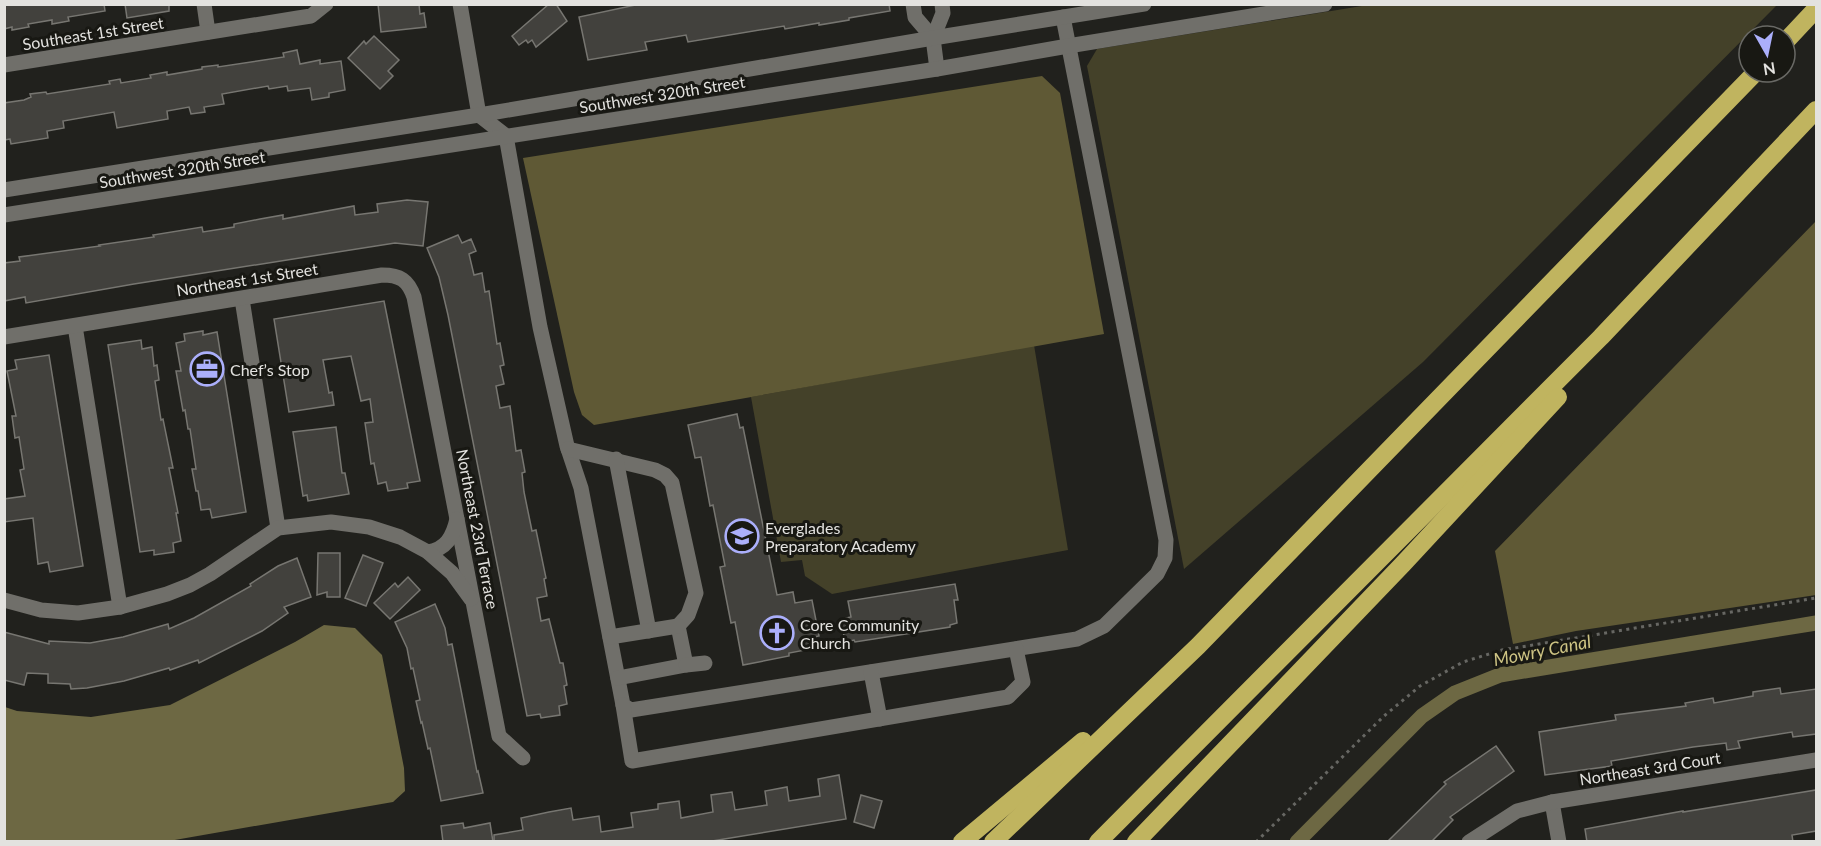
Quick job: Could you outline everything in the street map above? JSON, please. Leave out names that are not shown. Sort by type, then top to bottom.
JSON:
[{"type":"highway","points":[[1797,29],[1816,9]]},
{"type":"highway","points":[[993,842],[1198,646],[1744,84]]},
{"type":"highway","points":[[1098,842],[1601,337],[1816,110]]},
{"type":"highway","points":[[1136,842],[1395,572],[1562,392],[1601,337]]},
{"type":"highway","points":[[962,842],[1198,646]]},
{"type":"street","points":[[204,4],[208,32]]},
{"type":"street","name":"Southeast 1st Street","points":[[4,65],[311,16],[326,4]]},
{"type":"street","points":[[460,4],[479,116],[506,136],[540,327],[568,449],[581,488],[632,761],[1008,698],[1023,682],[1016,650]]},
{"type":"street","points":[[913,4],[915,17],[933,38]]},
{"type":"street","points":[[937,69],[933,38],[943,14],[942,4]]},
{"type":"street","name":"Southwest 320th Street","points":[[4,190],[479,116],[1144,4]]},
{"type":"street","name":"Southwest 320th Street","points":[[4,215],[937,69],[1325,4]]},
{"type":"street","points":[[623,705],[631,710],[1077,639],[1098,630],[1157,574],[1165,558],[1166,549],[1063,17]]},
{"type":"street","name":"Northeast 1st Street","points":[[4,337],[389,275],[396,275],[405,281],[414,297]]},
{"type":"street","name":"Northeast 23rd Terrace","points":[[414,297],[499,736],[523,758]]},
{"type":"street","points":[[242,299],[278,528]]},
{"type":"street","points":[[75,326],[120,607]]},
{"type":"street","points":[[568,449],[656,470],[672,483],[696,593],[688,615],[678,626],[610,637]]},
{"type":"street","points":[[616,459],[649,631]]},
{"type":"street","points":[[428,552],[438,551],[444,547],[454,529],[456,513]]},
{"type":"street","points":[[4,600],[41,610],[78,613],[120,607],[190,585],[278,528],[331,522],[369,527],[400,537],[428,552],[452,573],[473,601]]},
{"type":"street","points":[[678,626],[686,665]]},
{"type":"street","points":[[618,678],[705,663]]},
{"type":"street","points":[[871,672],[880,719]]},
{"type":"street","name":"Northeast 3rd Court","points":[[1470,842],[1517,811],[1552,802],[1816,760]]},
{"type":"street","points":[[1552,802],[1559,842]]},
{"type":"path","points":[[1256,842],[1384,716],[1420,686],[1462,662],[1527,645],[1816,598]]},
{"type":"shaded area","points":[[1374,4],[1777,5],[1758,24],[1737,24],[1737,45],[1423,362],[1184,569],[1087,66],[1097,49]]},
{"type":"shaded area","points":[[1042,76],[1060,93],[1104,334],[594,425],[582,415],[574,392],[523,158]]},
{"type":"shaded area","points":[[1816,221],[1816,595],[1576,631],[1513,644],[1495,551]]},
{"type":"shaded area","points":[[1034,345],[1068,550],[832,594],[805,576],[802,560],[781,562],[751,397]]},
{"type":"shaded area","points":[[324,625],[355,628],[382,655],[404,768],[405,791],[393,802],[169,841],[5,841],[5,707],[17,711],[91,717],[170,705]]},
{"type":"building","points":[[4,4],[104,4],[105,11],[68,17],[69,21],[52,24],[52,20],[28,24],[29,27],[12,30],[12,27],[4,29]]},
{"type":"building","points":[[125,4],[169,4],[169,11],[127,18]]},
{"type":"building","points":[[378,4],[419,4],[420,14],[424,13],[426,27],[381,32]]},
{"type":"building","points":[[549,4],[556,4],[567,21],[536,47],[532,40],[528,43],[526,40],[519,45],[512,36]]},
{"type":"building","points":[[640,4],[889,4],[890,11],[819,25],[819,23],[785,29],[784,26],[688,42],[686,35],[645,42],[647,50],[588,60],[579,17]]},
{"type":"building","points":[[374,36],[399,60],[388,71],[393,76],[380,89],[348,58],[364,41],[366,44]]},
{"type":"building","points":[[297,50],[300,64],[320,60],[320,64],[341,61],[345,90],[329,93],[329,97],[312,100],[310,88],[288,91],[287,86],[269,89],[268,86],[222,94],[224,104],[204,107],[205,112],[191,114],[189,107],[167,111],[168,119],[117,128],[114,112],[63,121],[64,128],[47,131],[48,138],[11,144],[10,139],[4,140],[4,103],[24,100],[31,97],[30,94],[46,92],[47,94],[110,84],[109,81],[120,79],[121,83],[151,78],[150,75],[167,72],[167,75],[202,69],[202,67],[218,65],[218,67],[284,57],[283,53]]},
{"type":"building","points":[[407,200],[428,202],[423,246],[395,243],[26,303],[25,297],[4,301],[4,263],[20,261],[19,257],[100,246],[202,227],[203,232],[283,215],[283,219],[354,206],[355,215],[378,212],[377,204]]},
{"type":"building","points":[[458,235],[462,243],[471,239],[476,251],[469,254],[474,275],[482,273],[485,292],[489,291],[497,344],[500,343],[504,365],[500,366],[504,384],[496,386],[500,408],[510,406],[516,451],[521,450],[525,472],[522,473],[524,492],[532,531],[536,530],[546,578],[544,579],[547,596],[537,598],[541,621],[549,619],[560,663],[563,663],[567,685],[564,686],[567,704],[559,706],[560,715],[541,718],[540,714],[527,716],[448,315],[439,277],[427,248]]},
{"type":"building","points":[[384,301],[420,481],[407,483],[408,488],[388,491],[386,482],[378,484],[374,463],[371,464],[365,423],[373,422],[370,399],[361,401],[351,356],[323,360],[329,393],[332,392],[334,405],[289,412],[274,319]]},
{"type":"building","points":[[203,331],[203,335],[217,332],[246,512],[212,518],[210,509],[201,510],[198,491],[196,491],[192,469],[196,469],[190,429],[188,429],[185,410],[183,411],[176,371],[181,371],[176,343],[185,341],[184,334]]},
{"type":"building","points":[[141,340],[142,349],[152,347],[154,366],[157,365],[159,380],[155,381],[161,420],[163,419],[173,468],[169,468],[181,541],[173,543],[174,552],[154,555],[154,550],[140,552],[108,345]]},
{"type":"building","points":[[49,355],[83,566],[50,572],[48,562],[38,564],[33,518],[4,522],[4,499],[25,496],[20,470],[24,469],[19,437],[15,438],[12,416],[16,416],[7,371],[17,369],[15,360]]},
{"type":"building","name":"Everglades Preparatory Academy","points":[[737,414],[740,428],[743,427],[777,595],[793,592],[795,603],[812,600],[819,636],[814,637],[816,648],[743,665],[735,622],[731,623],[720,567],[725,566],[713,505],[710,506],[701,457],[695,458],[688,425]]},
{"type":"building","points":[[336,427],[342,473],[345,473],[349,494],[308,501],[307,495],[303,496],[293,432]]},
{"type":"building","points":[[318,553],[340,553],[340,597],[327,597],[327,592],[317,595]]},
{"type":"building","points":[[363,555],[383,563],[366,606],[345,598]]},
{"type":"building","points":[[297,558],[311,597],[284,607],[288,613],[262,631],[199,663],[198,660],[170,670],[169,668],[124,681],[87,688],[71,689],[70,684],[48,683],[48,674],[27,673],[24,685],[4,680],[4,632],[49,644],[49,641],[90,643],[123,637],[168,624],[169,629],[194,618],[251,586],[250,584],[278,566]]},
{"type":"building","points":[[408,577],[420,590],[390,619],[374,603],[395,583],[398,587]]},
{"type":"building","name":"Everglades Preparatory Academy","points":[[955,584],[958,600],[954,600],[957,623],[950,627],[845,642],[841,619],[851,617],[848,601]]},
{"type":"building","points":[[435,604],[445,628],[448,645],[452,644],[483,793],[441,801],[430,748],[428,749],[416,701],[420,700],[413,668],[411,669],[407,648],[395,622]]},
{"type":"building","points":[[1780,688],[1781,694],[1816,689],[1816,734],[1793,737],[1792,732],[1738,741],[1740,748],[1727,750],[1726,743],[1693,747],[1611,761],[1612,766],[1545,775],[1539,732],[1616,720],[1615,715],[1686,706],[1685,703],[1713,698],[1714,703],[1753,696],[1753,692]]},
{"type":"building","points":[[1496,746],[1514,771],[1450,817],[1453,820],[1431,842],[1387,842],[1446,784],[1444,782]]},
{"type":"building","points":[[839,775],[846,819],[706,842],[494,842],[494,835],[523,830],[521,818],[549,812],[571,808],[573,820],[599,816],[601,832],[633,827],[631,813],[658,809],[658,804],[679,801],[681,818],[713,812],[711,795],[732,792],[735,810],[767,805],[765,791],[787,787],[789,801],[820,796],[818,779]]},
{"type":"building","points":[[1816,790],[1816,831],[1792,835],[1793,842],[1587,842],[1585,829]]},
{"type":"building","points":[[861,795],[882,801],[874,828],[854,822]]},
{"type":"building","points":[[463,823],[464,828],[490,823],[493,842],[443,842],[441,826]]},
{"type":"waterway","name":"Mowry Canal","points":[[1297,842],[1422,716],[1455,693],[1500,675],[1816,623]]},
{"type":"place","name":"Chef’s Stop","points":[[207,369]]},
{"type":"place","name":"Everglades Preparatory Academy","points":[[742,536]]},
{"type":"place","name":"Core Community Church","points":[[777,633]]}]
